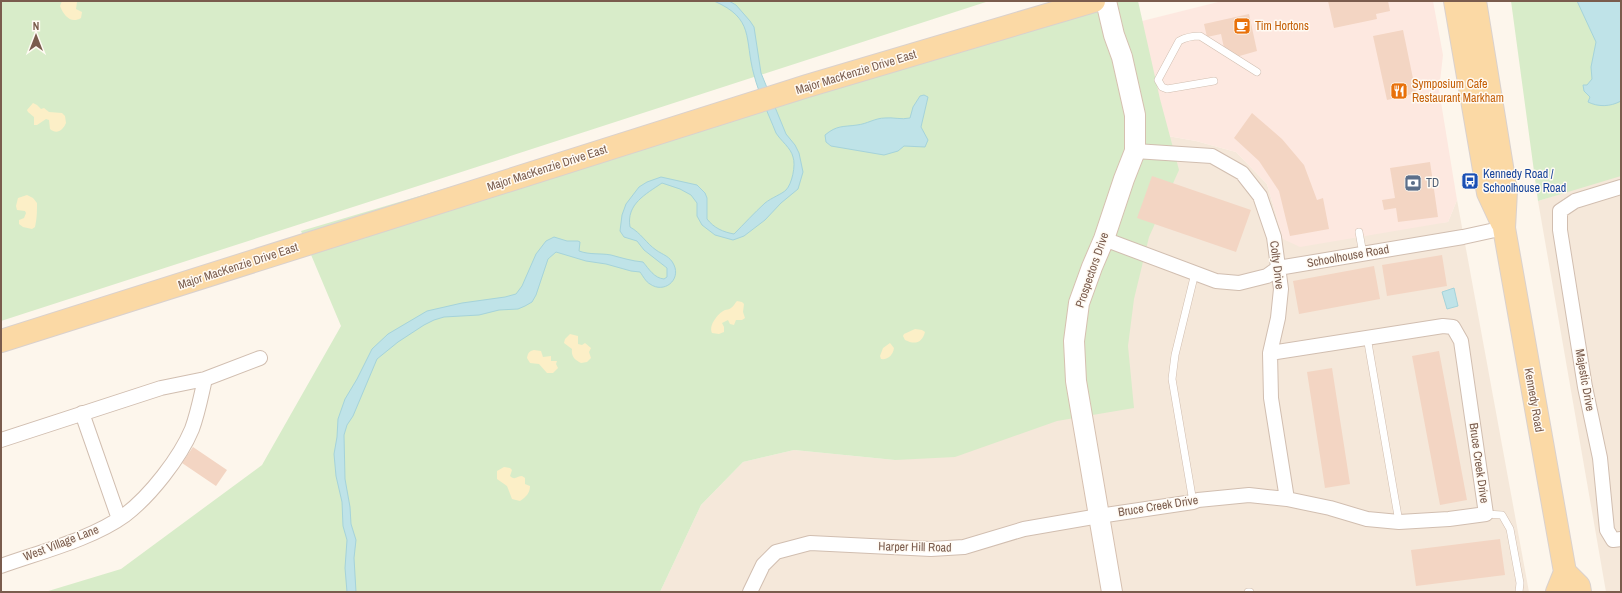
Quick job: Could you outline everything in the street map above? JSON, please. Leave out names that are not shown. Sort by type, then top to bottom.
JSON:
[{"type":"main road","name":"Major MacKenzie Drive East","points":[[1,341],[807,86],[1094,1]]},
{"type":"main road","name":"Kennedy Road","points":[[1455,1],[1488,193],[1504,228]]},
{"type":"main road","name":"Kennedy Road","points":[[1475,1],[1506,191],[1504,228],[1565,572]]},
{"type":"main road","points":[[1556,592],[1565,572],[1579,586],[1580,592]]},
{"type":"street","name":"Prospectors Drive","points":[[1106,1],[1114,35],[1122,57],[1135,115],[1135,151],[1104,239],[1079,303],[1074,341],[1076,381],[1112,592]]},
{"type":"street","name":"Colty Drive","points":[[1135,151],[1212,156],[1242,173],[1260,196],[1274,237],[1281,289],[1278,318],[1270,353],[1271,398],[1287,499]]},
{"type":"street","name":"Majestic Drive","points":[[1621,187],[1575,201],[1560,211],[1560,230],[1583,371],[1600,458],[1607,530],[1613,540],[1621,539]]},
{"type":"street","name":"Schoolhouse Road","points":[[1104,239],[1216,281],[1239,283],[1267,276],[1278,268],[1463,237],[1504,228]]},
{"type":"street","name":"Bruce Creek Drive","points":[[1099,516],[1194,502],[1198,500],[1249,495],[1287,499],[1330,508],[1367,519],[1399,522],[1449,519],[1486,514],[1461,340],[1453,327],[1443,326],[1270,353]]},
{"type":"street","points":[[1,440],[161,388],[205,379],[260,358]]},
{"type":"street","name":"West Village Lane","points":[[1,566],[82,538],[119,519],[148,495],[181,450],[192,429],[200,404],[205,379]]},
{"type":"street","points":[[82,414],[119,519]]},
{"type":"street","name":"Harper Hill Road","points":[[750,592],[763,565],[776,552],[789,547],[810,543],[931,550],[964,547],[1024,529],[1099,516]]},
{"type":"lane","points":[[1214,81],[1167,89],[1162,87],[1158,80],[1179,41],[1185,37],[1192,36],[1200,36],[1258,72]]},
{"type":"lane","points":[[1359,232],[1363,254]]},
{"type":"lane","points":[[1194,502],[1172,379],[1174,355],[1195,273]]},
{"type":"lane","points":[[1367,337],[1399,522]]},
{"type":"lane","points":[[1486,514],[1502,515],[1510,529],[1520,583],[1519,592]]},
{"type":"shaded area","points":[[1222,1],[1433,1],[1443,55],[1439,90],[1457,200],[1448,222],[1300,247],[1283,239],[1267,184],[1236,152],[1196,141],[1162,135],[1142,21]]},
{"type":"shaded area","points":[[1162,135],[1196,141],[1236,152],[1267,184],[1283,239],[1448,222],[1457,200],[1529,592],[660,592],[701,505],[743,462],[794,450],[895,460]]},
{"type":"shaded area","points":[[1621,174],[1621,592],[1606,592],[1538,201]]},
{"type":"green space","points":[[1,1],[989,1],[1,321]]},
{"type":"green space","points":[[1081,1],[1138,1],[1160,99],[1179,170],[1149,237],[1134,299],[1128,346],[1134,408],[1057,421],[955,457],[895,460],[794,450],[743,462],[701,505],[660,592],[45,592],[121,569],[262,465],[341,326],[301,231]]},
{"type":"green space","points":[[1511,1],[1621,1],[1621,176],[1538,201]]},
{"type":"sand","points":[[62,1],[77,2],[76,9],[82,12],[81,18],[74,20],[68,18],[60,6]]},
{"type":"sand","points":[[33,103],[41,109],[44,108],[49,112],[62,113],[65,116],[66,123],[63,128],[57,132],[53,131],[50,129],[49,120],[46,119],[37,125],[34,125],[34,117],[27,110]]},
{"type":"sand","points":[[27,195],[33,198],[37,203],[36,224],[32,229],[23,227],[19,224],[19,220],[24,218],[26,213],[25,211],[17,210],[16,206],[18,198]]},
{"type":"sand","points":[[737,301],[744,304],[743,312],[745,318],[742,320],[736,320],[734,325],[730,324],[728,320],[722,323],[724,332],[719,334],[712,333],[711,327],[717,317],[725,310],[730,309]]},
{"type":"sand","points":[[915,329],[925,332],[922,339],[915,343],[905,340],[903,336],[904,334]]},
{"type":"sand","points":[[570,334],[578,336],[578,344],[582,345],[585,343],[591,348],[589,352],[591,358],[587,362],[581,363],[575,359],[572,354],[572,349],[564,343],[565,339]]},
{"type":"sand","points":[[890,343],[894,348],[893,353],[888,358],[881,359],[880,356],[883,348]]},
{"type":"sand","points":[[534,350],[541,351],[543,357],[551,356],[551,361],[557,361],[556,364],[558,368],[553,373],[547,373],[539,364],[530,363],[527,358],[530,352]]},
{"type":"sand","points":[[504,467],[512,470],[510,476],[515,478],[522,476],[525,478],[525,484],[530,486],[527,495],[520,501],[512,499],[507,486],[497,479],[497,471]]},
{"type":"water","points":[[714,1],[729,1],[736,5],[754,27],[761,73],[786,134],[795,145],[799,153],[803,172],[798,189],[781,203],[765,220],[744,236],[733,240],[715,235],[702,225],[697,216],[697,203],[691,195],[680,189],[662,183],[638,200],[631,212],[630,227],[652,247],[672,262],[676,271],[670,284],[655,287],[647,282],[640,272],[586,261],[556,252],[548,259],[536,295],[532,302],[518,309],[499,310],[479,315],[444,317],[434,320],[398,342],[377,359],[353,416],[347,425],[344,435],[345,479],[350,507],[351,524],[356,540],[354,558],[356,592],[347,592],[345,568],[347,540],[343,526],[342,502],[336,476],[334,454],[338,419],[345,399],[372,349],[388,334],[427,311],[462,303],[516,294],[522,286],[536,254],[546,241],[554,237],[567,241],[580,242],[579,251],[611,255],[643,262],[657,277],[664,279],[667,277],[667,268],[644,250],[637,241],[624,237],[620,231],[622,215],[626,204],[639,187],[647,182],[661,177],[697,185],[705,193],[707,198],[707,219],[719,229],[734,234],[765,203],[784,192],[788,187],[792,179],[794,160],[790,151],[776,133],[761,96],[751,62],[746,31],[736,15]]},
{"type":"water","points":[[1577,1],[1621,1],[1621,101],[1617,103],[1604,106],[1588,102],[1590,97],[1584,91],[1583,85],[1587,85],[1592,79],[1591,67],[1596,42]]},
{"type":"water","points":[[924,95],[928,97],[921,127],[928,140],[925,147],[904,146],[898,151],[884,155],[831,146],[826,142],[825,135],[844,126],[861,124],[881,118],[910,118],[913,107],[920,96]]},
{"type":"water","points":[[1454,288],[1458,306],[1447,309],[1442,292]]},
{"type":"building","points":[[1328,1],[1388,1],[1390,11],[1376,14],[1377,19],[1334,28]]},
{"type":"building","points":[[1249,14],[1257,51],[1236,57],[1224,48],[1221,34],[1207,37],[1204,24]]},
{"type":"building","points":[[1403,30],[1416,93],[1387,100],[1373,36]]},
{"type":"building","points":[[1252,113],[1282,139],[1304,165],[1317,200],[1323,198],[1329,229],[1290,236],[1279,191],[1259,161],[1234,138]]},
{"type":"building","name":"TD","points":[[1430,162],[1438,217],[1398,222],[1396,208],[1384,210],[1382,200],[1395,198],[1390,168]]},
{"type":"building","points":[[1152,176],[1251,210],[1236,252],[1137,218]]},
{"type":"building","points":[[1442,255],[1447,286],[1387,296],[1382,265]]},
{"type":"building","points":[[1374,266],[1380,299],[1299,314],[1293,281]]},
{"type":"building","points":[[1439,351],[1467,500],[1440,505],[1412,356]]},
{"type":"building","points":[[1332,368],[1350,484],[1325,488],[1307,372]]},
{"type":"building","points":[[193,447],[227,470],[216,486],[182,463]]},
{"type":"building","points":[[1500,539],[1505,575],[1416,586],[1411,550]]},
{"type":"place","name":"Tim Hortons","points":[[1242,26]]},
{"type":"place","name":"Symposium Cafe Restaurant Markham","points":[[1399,91]]},
{"type":"place","name":"Kennedy Road / Schoolhouse Road","points":[[1470,181]]},
{"type":"place","name":"TD","points":[[1413,183]]}]
